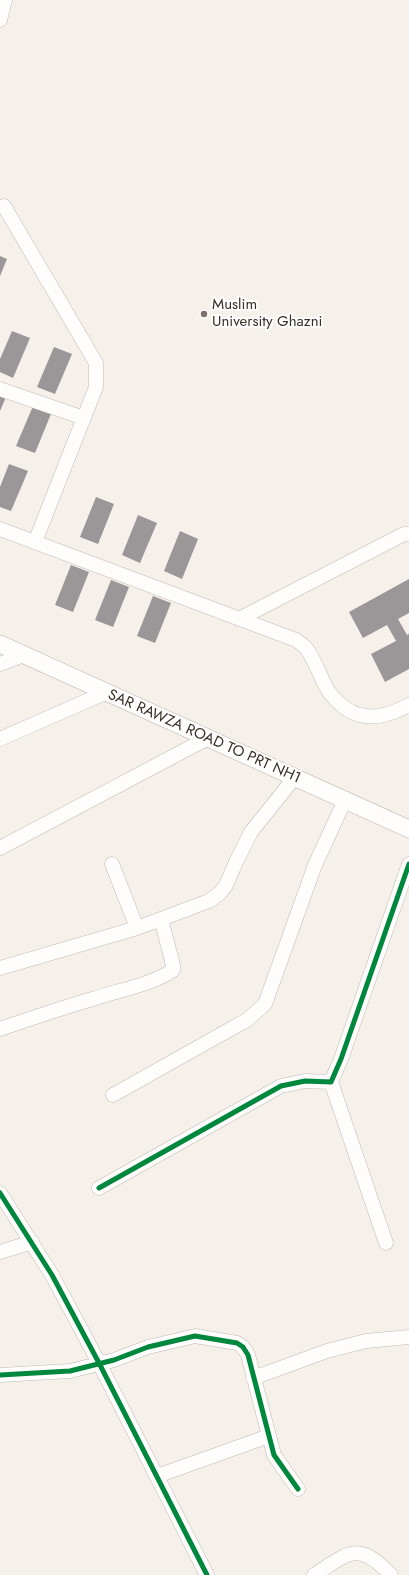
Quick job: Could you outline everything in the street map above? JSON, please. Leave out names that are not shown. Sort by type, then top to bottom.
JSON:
[{"type":"main road","name":"SAR RAWZA ROAD TO PRT NH1","points":[[0,644],[409,829]]},
{"type":"street","points":[[0,20],[5,0]]},
{"type":"street","points":[[1,203],[96,363],[96,387],[35,542]]},
{"type":"street","points":[[0,389],[84,418]]},
{"type":"street","points":[[0,529],[296,640],[306,648],[330,693],[345,708],[362,716],[378,717],[409,705]]},
{"type":"street","points":[[239,619],[404,534],[409,534]]},
{"type":"street","points":[[0,664],[24,655]]},
{"type":"street","points":[[0,739],[107,692]]},
{"type":"street","points":[[0,848],[208,738]]},
{"type":"street","points":[[0,968],[137,928],[209,901],[220,894],[226,885],[236,860],[251,832],[295,777]]},
{"type":"street","points":[[113,1095],[227,1032],[247,1020],[265,1004],[315,865],[344,800]]},
{"type":"street","points":[[112,864],[137,928]]},
{"type":"street","points":[[386,1243],[331,1082],[341,1059],[409,864]]},
{"type":"street","points":[[0,1029],[157,979],[169,973],[173,970],[173,965],[162,919]]},
{"type":"street","points":[[98,1188],[280,1086],[305,1081],[331,1082]]},
{"type":"street","points":[[0,1193],[52,1275],[99,1363],[207,1575]]},
{"type":"street","points":[[0,1252],[32,1242]]},
{"type":"street","points":[[0,1375],[70,1371],[114,1360],[148,1347],[195,1336],[237,1343],[243,1347],[248,1355],[274,1455],[298,1489]]},
{"type":"street","points":[[253,1378],[327,1351],[359,1343],[409,1337]]},
{"type":"street","points":[[157,1476],[270,1436]]},
{"type":"street","points":[[314,1575],[346,1554],[361,1553],[378,1562],[392,1575]]},
{"type":"building","points":[[0,256],[7,259],[0,276]]},
{"type":"building","points":[[12,331],[30,338],[13,378],[0,372],[0,359]]},
{"type":"building","points":[[54,347],[72,354],[55,394],[37,387]]},
{"type":"building","points":[[0,394],[6,397],[0,411]]},
{"type":"building","points":[[33,406],[51,414],[35,453],[16,446]]},
{"type":"building","points":[[9,464],[28,471],[11,511],[0,507],[0,487]]},
{"type":"building","points":[[96,497],[114,504],[98,544],[80,537]]},
{"type":"building","points":[[138,515],[157,523],[140,563],[122,555]]},
{"type":"building","points":[[180,531],[198,539],[182,579],[164,571]]},
{"type":"building","points":[[71,565],[89,572],[73,612],[55,605]]},
{"type":"building","points":[[409,579],[409,613],[398,619],[407,635],[409,634],[409,669],[385,682],[371,654],[396,641],[387,625],[363,638],[349,612]]},
{"type":"building","points":[[111,580],[129,587],[113,627],[95,620]]},
{"type":"building","points":[[153,596],[171,603],[155,643],[137,636]]},
{"type":"cycle path","points":[[99,1188],[281,1086],[305,1081],[331,1082],[341,1059],[409,864]]},
{"type":"cycle path","points":[[0,1193],[52,1275],[99,1363],[207,1575]]},
{"type":"cycle path","points":[[0,1375],[70,1371],[114,1360],[148,1347],[195,1336],[237,1343],[243,1347],[248,1355],[274,1455],[298,1489]]},
{"type":"place","name":"Muslim University Ghazni","points":[[204,314]]}]
